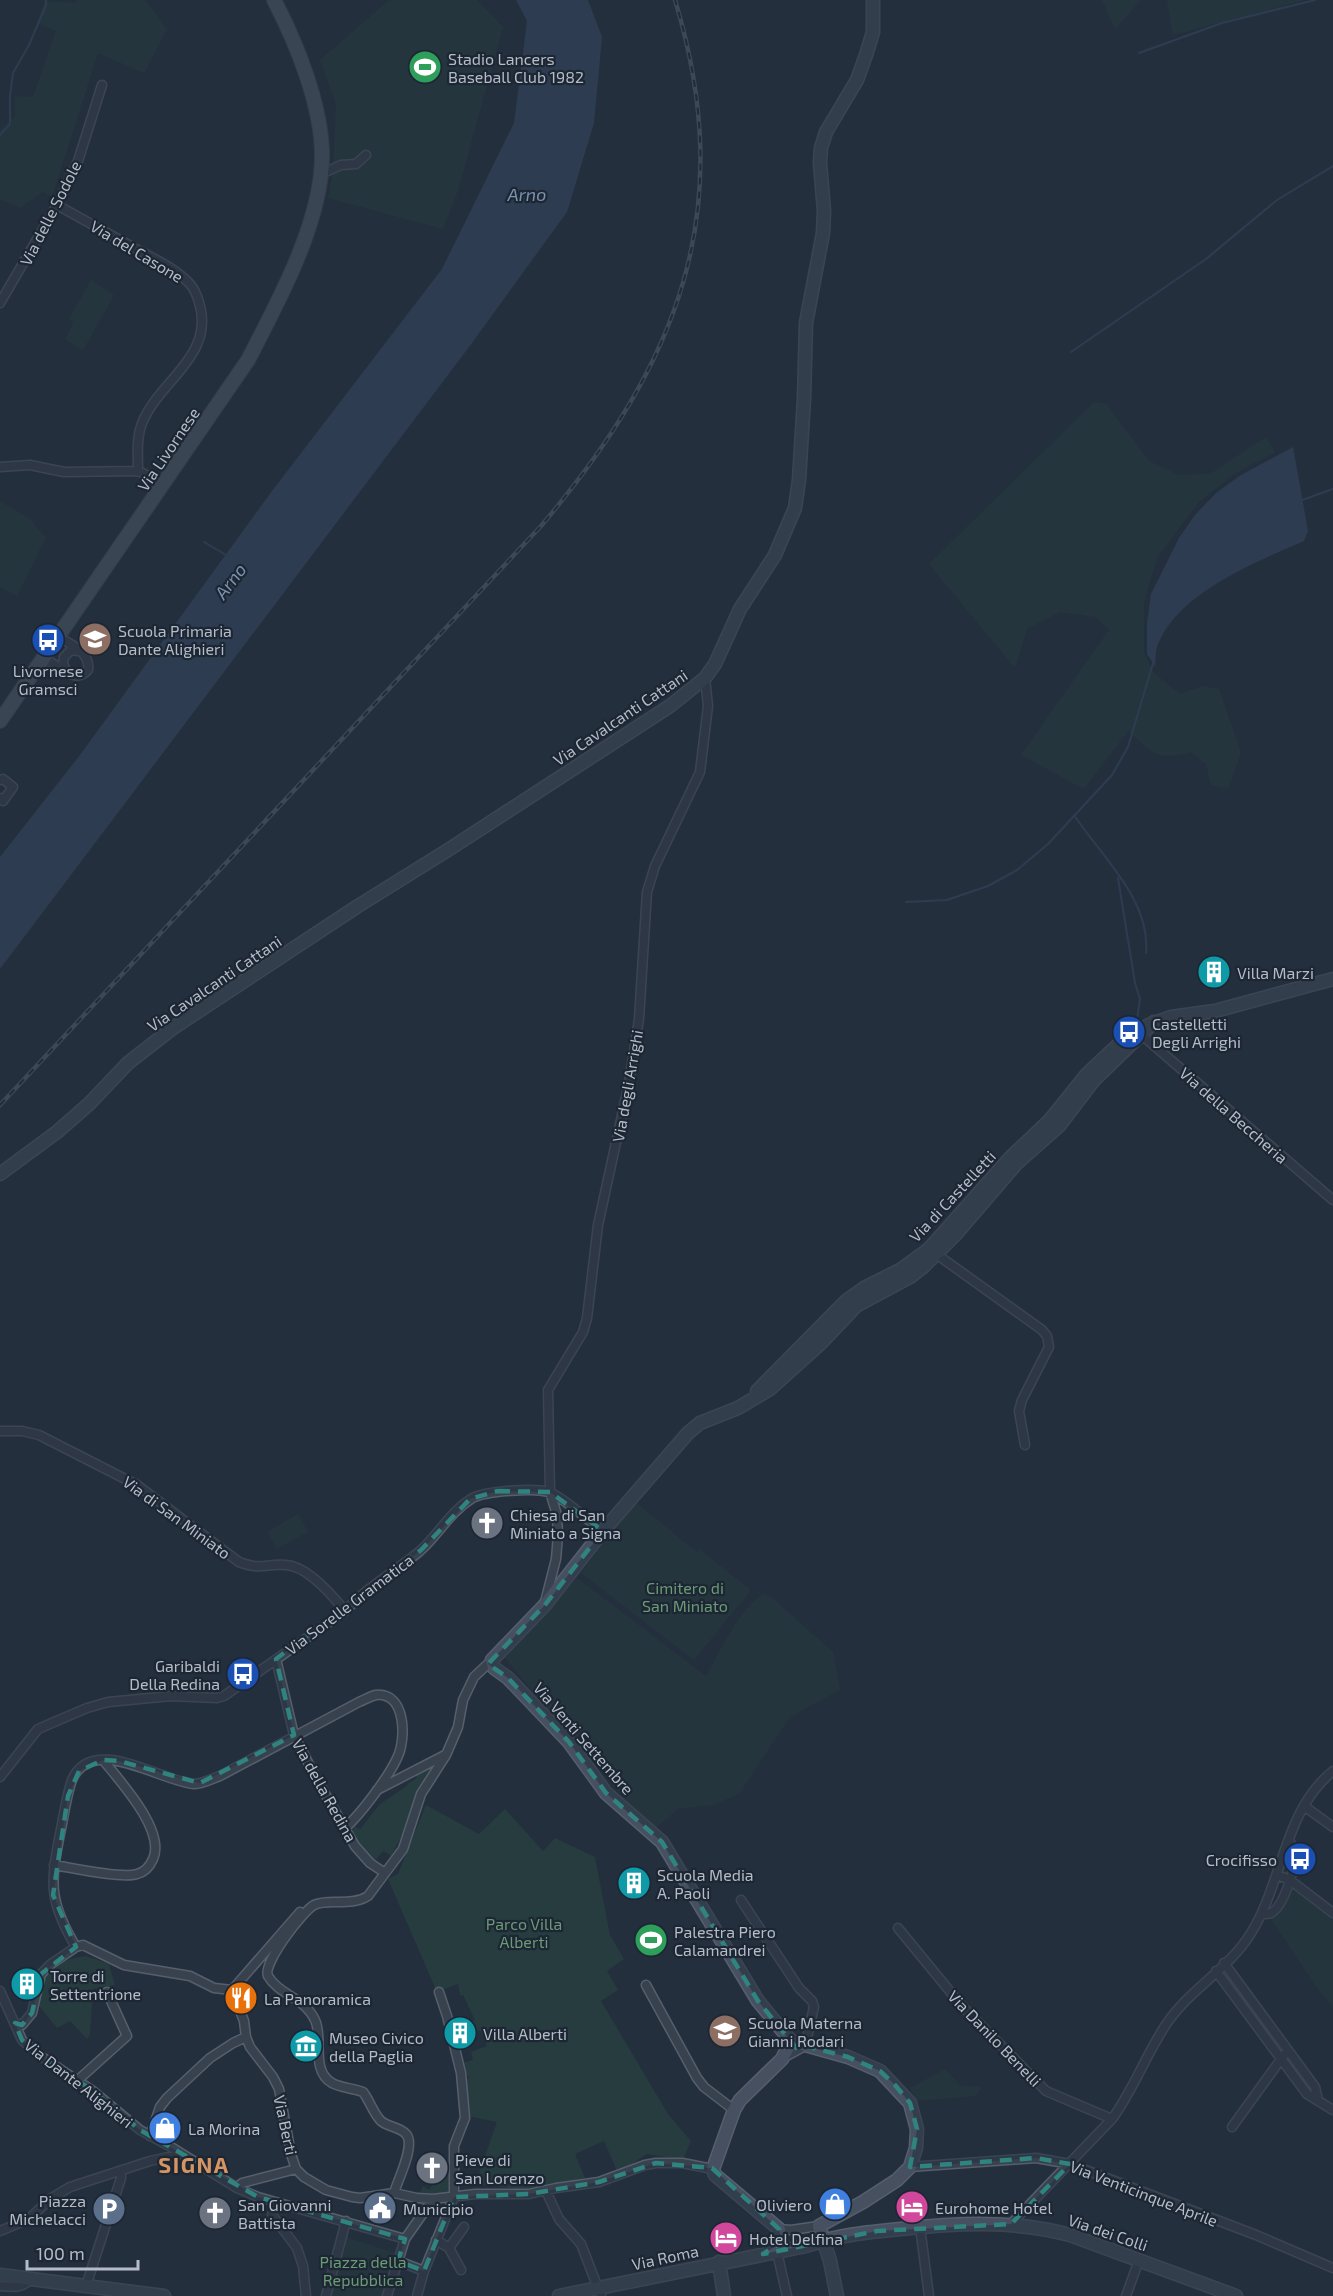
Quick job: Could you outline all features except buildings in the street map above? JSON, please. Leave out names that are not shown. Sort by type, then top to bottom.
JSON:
[{"type":"main road","name":"Via Livornese","points":[[0,721],[165,484],[248,360],[273,312],[309,225],[321,174],[322,153],[319,125],[310,90],[291,35],[274,0]]},
{"type":"main road","name":"Via Cavalcanti Cattani","points":[[0,1174],[89,1104],[128,1063],[173,1028],[358,906],[596,754],[678,700],[705,678],[740,609],[782,542],[795,508],[800,460],[806,323],[823,233],[824,211],[820,163],[822,148],[826,132],[857,80],[866,55],[873,32],[873,0]]},
{"type":"main road","name":"Via di Castelletti","points":[[495,1657],[544,1606],[603,1531],[688,1433],[700,1423],[738,1408],[770,1389],[820,1344],[856,1306],[910,1277],[1010,1158],[1050,1120],[1087,1074],[1138,1032],[1155,1022],[1171,1017],[1215,1011],[1333,979]]},
{"type":"main road","name":"Via Venti Settembre","points":[[495,1657],[508,1678],[568,1742],[606,1793],[663,1842],[758,2001],[790,2041]]},
{"type":"main road","points":[[763,2254],[780,2242],[778,2229],[715,2175],[714,2169],[734,2110],[740,2100],[782,2059],[790,2041],[848,2057],[880,2071],[910,2103],[918,2129],[916,2148],[910,2167],[897,2180],[819,2226],[830,2260],[837,2296]]},
{"type":"main road","name":"Via dei Colli","points":[[822,2240],[920,2227],[1011,2224],[1070,2235],[1236,2296]]},
{"type":"main road","points":[[830,2260],[832,2247],[838,2239],[844,2236]]},
{"type":"main road","name":"Via Roma","points":[[560,2296],[599,2292],[719,2262],[806,2246],[822,2240]]},
{"type":"main road","points":[[719,2262],[724,2296]]},
{"type":"main road","points":[[0,2275],[87,2286],[118,2293],[164,2296]]},
{"type":"street","name":"Via delle Sodole","points":[[0,303],[57,205],[78,161],[102,85]]},
{"type":"street","points":[[322,153],[340,165]]},
{"type":"street","points":[[321,174],[340,165],[356,164],[366,155]]},
{"type":"street","name":"Via del Casone","points":[[57,205],[171,268],[190,283],[198,298],[202,314],[201,335],[195,351],[149,409],[142,422],[138,440],[138,471]]},
{"type":"street","points":[[0,467],[30,465],[64,472],[138,471],[165,484]]},
{"type":"street","points":[[44,658],[70,674],[81,676],[88,670],[88,658],[58,637]]},
{"type":"street","points":[[70,674],[63,664],[64,657],[71,650],[82,652]]},
{"type":"street","name":"Via degli Arrighi","points":[[544,1606],[556,1558],[558,1535],[557,1515],[550,1492],[548,1390],[583,1332],[587,1318],[598,1226],[629,1083],[639,1019],[647,892],[655,866],[700,772],[708,706],[705,678]]},
{"type":"street","points":[[0,780],[3,779],[13,787],[3,801],[0,798]]},
{"type":"street","name":"Via della Beccheria","points":[[1138,1032],[1333,1200]]},
{"type":"street","points":[[933,1252],[1042,1330],[1047,1336],[1049,1347],[1022,1400],[1019,1411],[1025,1445]]},
{"type":"street","name":"Via di San Miniato","points":[[0,1431],[22,1431],[39,1435],[137,1485],[239,1562],[255,1568],[287,1565],[298,1569],[331,1594],[345,1611]]},
{"type":"street","name":"Via Sorelle Gramatica","points":[[0,1777],[39,1729],[87,1708],[108,1702],[171,1696],[217,1698],[224,1696],[345,1611],[359,1596],[421,1550],[452,1515],[470,1499],[484,1492],[550,1492]]},
{"type":"street","points":[[550,1492],[603,1531]]},
{"type":"street","points":[[393,2193],[409,2150],[408,2136],[381,2121],[363,2092],[334,2084],[327,2079],[319,2066],[319,2029],[312,2014],[304,2004],[279,1987],[267,1974],[273,1955],[296,1923],[315,1905],[361,1901],[368,1896],[403,1849],[421,1794],[446,1755],[458,1727],[463,1700],[474,1677],[495,1657]]},
{"type":"street","name":"Via della Redina","points":[[276,1659],[294,1735],[355,1846],[370,1863],[385,1873]]},
{"type":"street","points":[[76,1947],[60,1921],[53,1895],[54,1865],[73,1779],[88,1764],[103,1760],[134,1765],[185,1782],[200,1783],[220,1776],[294,1735],[376,1695],[387,1697],[396,1705],[402,1717],[402,1743],[398,1756],[376,1790],[345,1828]]},
{"type":"street","points":[[376,1790],[446,1755]]},
{"type":"street","points":[[54,1865],[124,1875],[138,1874],[150,1866],[157,1852],[155,1834],[131,1795],[103,1760]]},
{"type":"street","points":[[1011,2224],[1112,2119],[1125,2101],[1167,2023],[1251,1934],[1262,1914],[1304,1806],[1313,1792],[1333,1771]]},
{"type":"street","points":[[1304,1806],[1333,1827]]},
{"type":"street","points":[[1262,1914],[1269,1914],[1276,1909],[1290,1880],[1297,1856],[1289,1840]]},
{"type":"street","points":[[1277,1875],[1290,1880],[1333,1913]]},
{"type":"street","points":[[741,1900],[799,1988],[812,2001],[813,2013],[805,2046],[782,2059]]},
{"type":"street","points":[[15,2023],[22,2025],[32,2013],[41,1974],[51,1964],[76,1947],[83,1945],[93,1948],[124,1965],[190,1976],[214,1988],[232,1990],[262,1958],[292,1919],[300,1912],[309,1911]]},
{"type":"street","name":"Via Danilo Benelli","points":[[898,1928],[962,2006],[1046,2091],[1112,2119]]},
{"type":"street","points":[[1224,1963],[1315,2087],[1318,2100]]},
{"type":"street","points":[[1216,1971],[1306,2094],[1333,2110]]},
{"type":"street","points":[[646,1985],[697,2078],[704,2087],[734,2110]]},
{"type":"street","name":"Via Berti","points":[[232,1990],[244,2021],[246,2037],[279,2089],[296,2169]]},
{"type":"street","points":[[78,2080],[126,2036],[107,1992]]},
{"type":"street","points":[[417,2296],[424,2271],[454,2197],[454,2146],[465,2118],[455,2045],[439,1992]]},
{"type":"street","name":"Via Dante Alighieri","points":[[1,1995],[22,2040],[30,2048],[78,2080],[140,2130],[237,2188],[260,2198],[346,2221]]},
{"type":"street","points":[[150,2136],[160,2107],[167,2098],[210,2058],[232,2043],[246,2037]]},
{"type":"street","points":[[1232,2127],[1280,2058],[1289,2052]]},
{"type":"street","points":[[0,2231],[29,2219],[50,2199],[70,2187],[150,2161],[182,2154]]},
{"type":"street","name":"Via Venticinque Aprile","points":[[910,2167],[1036,2158],[1070,2164],[1256,2235],[1333,2268]]},
{"type":"street","points":[[237,2188],[242,2182],[296,2169],[304,2177],[326,2190],[342,2195],[360,2198],[393,2193],[433,2199],[475,2194],[529,2194],[599,2182],[645,2164],[682,2163],[714,2169]]},
{"type":"street","points":[[87,2286],[122,2178],[121,2171]]},
{"type":"street","points":[[546,2191],[558,2220],[581,2244],[599,2292]]},
{"type":"street","points":[[387,2296],[405,2239],[433,2199]]},
{"type":"street","points":[[272,2215],[297,2248],[303,2266],[306,2296]]},
{"type":"street","points":[[326,2296],[346,2221],[405,2239]]},
{"type":"street","points":[[778,2229],[791,2230],[819,2226]]},
{"type":"street","points":[[449,2248],[464,2227]]},
{"type":"street","points":[[920,2227],[929,2296]]},
{"type":"street","points":[[436,2240],[449,2248],[461,2270]]},
{"type":"street","points":[[777,2252],[787,2296]]},
{"type":"street","points":[[1125,2296],[1139,2260]]},
{"type":"street","points":[[398,2261],[424,2271]]},
{"type":"street","points":[[0,2286],[17,2288],[31,2279]]},
{"type":"highlighted area","points":[[498,1491],[550,1492],[603,1531],[544,1606],[488,1664],[508,1678],[569,1742],[606,1793],[662,1842],[758,2001],[798,2050],[805,2046],[848,2057],[880,2071],[895,2085],[910,2103],[917,2129],[910,2167],[1036,2158],[1070,2164],[1011,2224],[877,2231],[763,2254],[782,2242],[779,2229],[712,2168],[656,2163],[599,2182],[529,2194],[454,2197],[424,2271],[398,2261],[405,2239],[258,2197],[140,2130],[93,2091],[39,2055],[22,2040],[15,2023],[22,2025],[32,2013],[41,1974],[76,1947],[53,1895],[68,1796],[79,1771],[103,1760],[119,1761],[200,1783],[294,1735],[276,1659],[421,1550],[470,1499]]},
{"type":"green space","points":[[77,0],[145,0],[167,29],[144,73],[98,53],[52,197],[43,192],[20,208],[0,199],[0,130],[15,116],[15,96],[33,97],[56,31],[37,23],[45,1],[76,3]]},
{"type":"green space","points":[[389,0],[477,0],[503,27],[458,191],[443,229],[328,198],[333,172],[336,104],[320,60]]},
{"type":"green space","points":[[1102,0],[1141,0],[1115,29]]},
{"type":"green space","points":[[1167,0],[1305,0],[1173,35]]},
{"type":"green space","points":[[91,280],[114,295],[83,350],[65,339],[74,322],[69,319]]},
{"type":"green space","points":[[1094,402],[1106,404],[1149,461],[1179,475],[1210,474],[1266,437],[1275,452],[1234,474],[1199,502],[1157,558],[1144,602],[1144,652],[1153,672],[1180,694],[1202,686],[1219,689],[1241,753],[1228,789],[1211,785],[1206,764],[1191,752],[1170,756],[1156,754],[1128,731],[1084,789],[1021,755],[1109,630],[1096,617],[1060,612],[1027,629],[1015,668],[929,564]]},
{"type":"green space","points":[[0,501],[33,521],[46,537],[17,596],[0,587]]},
{"type":"green space","name":"Cimitero di San Miniato","points":[[635,1502],[698,1553],[700,1550],[751,1590],[694,1660],[581,1573]]},
{"type":"green space","points":[[298,1514],[308,1532],[277,1549],[267,1532]]},
{"type":"green space","points":[[577,1578],[706,1676],[746,1610],[763,1594],[771,1597],[833,1652],[840,1690],[790,1717],[739,1794],[713,1805],[678,1809],[652,1831],[504,1657]]},
{"type":"green space","points":[[435,1765],[391,1856],[383,1851],[374,1862],[370,1860],[351,1833],[355,1827],[360,1829],[380,1804],[417,1778],[415,1775]]},
{"type":"green space","name":"Parco Villa Alberti","points":[[426,1805],[479,1834],[505,1809],[543,1851],[555,1838],[595,1857],[610,1935],[624,1959],[607,1971],[618,1990],[601,2001],[668,2114],[691,2141],[683,2160],[647,2154],[618,2173],[604,2141],[575,2154],[585,2178],[535,2189],[475,2184],[497,2122],[468,2116],[465,2081],[469,2078],[461,2063],[473,2060],[471,2052],[487,2046],[480,2030],[468,2035],[465,2024],[475,2020],[463,1995],[460,1995],[458,1984],[437,1992],[388,1879],[398,1874]]},
{"type":"green space","points":[[1290,1883],[1333,1915],[1333,2007],[1318,1989],[1271,1919]]},
{"type":"green space","points":[[86,1956],[109,1964],[115,1985],[93,1989],[90,2034],[87,2039],[70,2021],[57,2028],[39,2006],[41,1983],[47,1972],[62,1962]]},
{"type":"green space","points":[[945,2069],[961,2086],[982,2087],[975,2096],[916,2101],[910,2088]]},
{"type":"green space","points":[[452,2161],[452,2193],[448,2196],[419,2195],[423,2186],[429,2190],[444,2167],[448,2169]]},
{"type":"green space","name":"Piazza della Repubblica","points":[[346,2237],[395,2253],[382,2296],[329,2296]]},
{"type":"water","name":"Arno","points":[[516,0],[588,0],[602,37],[594,123],[567,212],[469,347],[0,969],[0,857],[80,755],[272,491],[442,269],[514,123],[527,21]]},
{"type":"water","points":[[1293,447],[1308,531],[1304,541],[1241,570],[1199,595],[1167,628],[1157,647],[1155,666],[1147,654],[1147,624],[1151,594],[1179,538],[1195,515],[1216,493],[1241,475]]},
{"type":"waterway","points":[[0,135],[10,124],[13,73],[29,45],[46,0]]},
{"type":"waterway","points":[[1139,53],[1222,23],[1315,0]]},
{"type":"waterway","points":[[1071,352],[1206,259],[1277,200],[1333,166]]},
{"type":"waterway","points":[[1302,500],[1333,489]]},
{"type":"waterway","points":[[204,542],[226,555]]},
{"type":"waterway","points":[[906,902],[947,900],[988,886],[1017,870],[1048,844],[1112,775],[1128,747],[1154,660]]},
{"type":"waterway","points":[[1074,815],[1133,897],[1141,915],[1146,953]]},
{"type":"waterway","points":[[1118,878],[1135,983],[1140,999],[1136,1027]]},
{"type":"railway","points":[[0,1105],[541,526],[589,466],[629,405],[660,344],[683,281],[697,216],[700,148],[693,77],[675,0]]},
{"type":"place","name":"Stadio Lancers Baseball Club 1982","points":[[425,67]]},
{"type":"place","name":"Scuola Primaria Dante Alighieri","points":[[95,639]]},
{"type":"place","name":"Livornese Gramsci","points":[[48,640]]},
{"type":"place","name":"Villa Marzi","points":[[1214,972]]},
{"type":"place","name":"Castelletti Degli Arrighi","points":[[1129,1032]]},
{"type":"place","name":"Chiesa di San Miniato a Signa","points":[[487,1523]]},
{"type":"place","name":"Garibaldi Della Redina","points":[[243,1674]]},
{"type":"place","name":"Crocifisso","points":[[1300,1859]]},
{"type":"place","name":"Scuola Media A. Paoli","points":[[634,1883]]},
{"type":"place","name":"Palestra Piero Calamandrei","points":[[651,1940]]},
{"type":"place","name":"Torre di Settentrione","points":[[27,1984]]},
{"type":"place","name":"La Panoramica","points":[[241,1998]]},
{"type":"place","name":"Scuola Materna Gianni Rodari","points":[[725,2031]]},
{"type":"place","name":"Villa Alberti","points":[[460,2033]]},
{"type":"place","name":"Museo Civico della Paglia","points":[[306,2046]]},
{"type":"place","name":"La Morina","points":[[165,2128]]},
{"type":"place","name":"Pieve di San Lorenzo","points":[[432,2168]]},
{"type":"place","name":"Oliviero","points":[[835,2204]]},
{"type":"place","name":"Eurohome Hotel","points":[[912,2207]]},
{"type":"place","name":"Municipio","points":[[380,2208]]},
{"type":"place","name":"Piazza Michelacci","points":[[109,2209]]},
{"type":"place","name":"San Giovanni Battista","points":[[215,2213]]},
{"type":"place","name":"Hotel Delfina","points":[[726,2238]]},
{"type":"district","name":"SIGNA","points":[[194,2164]]}]
